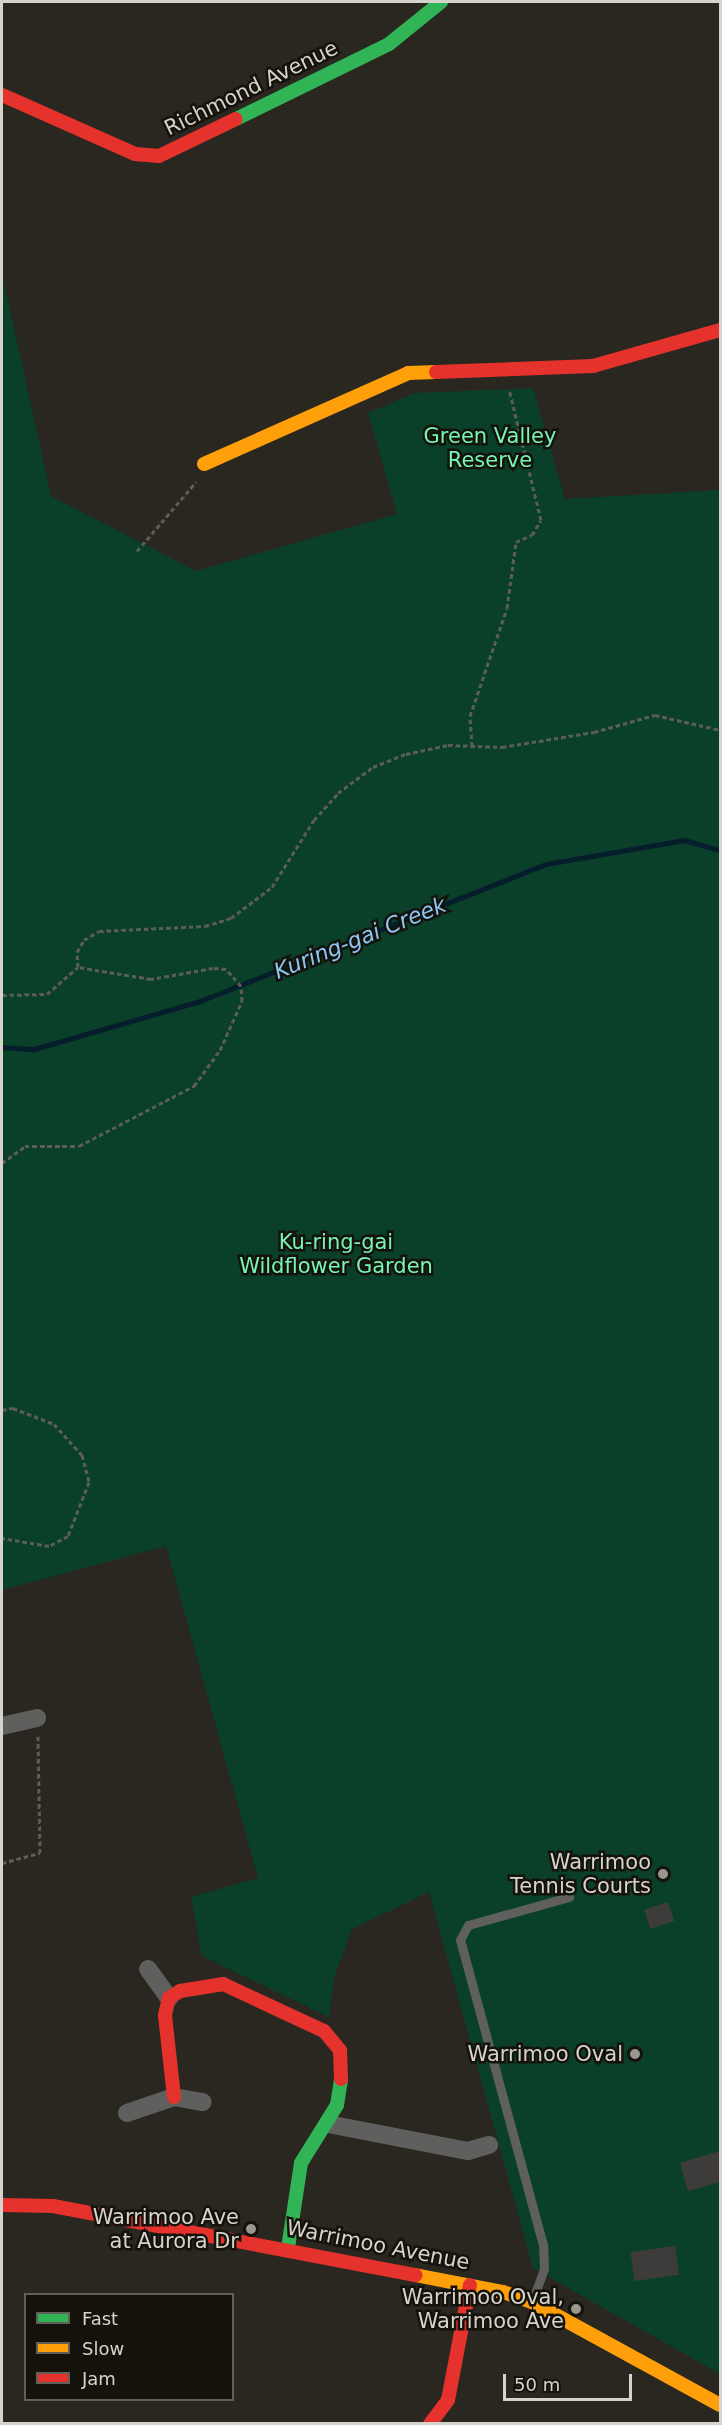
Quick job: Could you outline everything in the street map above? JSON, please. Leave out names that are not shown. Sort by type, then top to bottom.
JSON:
[{"type":"street","name":"Richmond Avenue","points":[[2,95],[135,154],[159,156],[389,44],[421,22],[441,2]]},
{"type":"street","points":[[204,464],[408,374],[593,366],[720,330]]},
{"type":"street","points":[[2,1726],[37,1718]]},
{"type":"street","points":[[148,1969],[169,1998],[165,2015],[174,2097]]},
{"type":"street","points":[[169,1998],[198,1987],[223,1984],[324,2031],[340,2050],[342,2074],[338,2104],[328,2124],[301,2163],[288,2248]]},
{"type":"street","points":[[127,2113],[174,2097],[203,2102]]},
{"type":"street","points":[[328,2124],[468,2151],[489,2145]]},
{"type":"street","name":"Warrimoo Avenue","points":[[2,2205],[53,2206],[288,2248],[470,2286],[532,2302],[720,2405]]},
{"type":"street","points":[[430,2424],[448,2400],[470,2286]]},
{"type":"lane","points":[[532,2302],[544,2269],[543,2245],[460,1940],[468,1925],[568,1897]]},
{"type":"path","points":[[472,746],[470,716],[507,608],[516,542],[532,535],[541,520],[504,369]]},
{"type":"path","points":[[137,551],[195,484],[204,464]]},
{"type":"path","points":[[78,967],[77,952],[84,940],[99,931],[205,926],[231,918],[272,887],[314,820],[339,794],[373,767],[437,747],[502,747],[594,732],[655,715],[720,730]]},
{"type":"path","points":[[2,995],[47,994],[78,967]]},
{"type":"path","points":[[2,1162],[25,1146],[79,1146],[194,1086],[220,1050],[242,1000],[241,986],[226,969],[213,968],[152,979],[78,967]]},
{"type":"path","points":[[2,1410],[13,1408],[54,1424],[82,1455],[89,1482],[68,1536],[50,1546],[2,1538]]},
{"type":"path","points":[[2,1863],[40,1853],[37,1718]]},
{"type":"green space","name":"Ku-ring-gai Wildflower Garden","points":[[2,274],[51,496],[196,571],[397,514],[368,413],[415,393],[533,388],[565,499],[720,490],[720,2374],[533,2268],[429,1892],[352,1929],[334,1978],[329,2017],[202,1956],[191,1897],[258,1878],[166,1546],[2,1590]]},
{"type":"building","points":[[668,1902],[674,1921],[650,1929],[644,1910]]},
{"type":"building","points":[[720,2151],[720,2182],[688,2191],[680,2163]]},
{"type":"building","points":[[675,2246],[679,2275],[634,2281],[630,2252]]},
{"type":"waterway","name":"Kuring-gai Creek","points":[[2,1047],[34,1049],[200,1001],[546,864],[684,840],[720,850]]},
{"type":"traffic: fast","points":[[236,119],[389,44],[441,2]]},
{"type":"traffic: fast","points":[[288,2248],[301,2163],[337,2105],[341,2079]]},
{"type":"traffic: slow","points":[[204,464],[408,373],[436,372]]},
{"type":"traffic: slow","points":[[415,2275],[503,2292],[532,2302],[720,2405]]},
{"type":"traffic: jam","points":[[2,95],[135,154],[159,156],[236,119]]},
{"type":"traffic: jam","points":[[436,372],[593,366],[720,330]]},
{"type":"traffic: jam","points":[[174,2097],[165,2015],[169,1998],[180,1991],[223,1984],[324,2031],[340,2050],[341,2079]]},
{"type":"traffic: jam","points":[[2,2205],[53,2206],[415,2275]]},
{"type":"traffic: jam","points":[[430,2424],[448,2400],[470,2285]]},
{"type":"place","name":"Warrimoo Tennis Courts","points":[[663,1874]]},
{"type":"place","name":"Warrimoo Oval","points":[[635,2054]]},
{"type":"place","name":"Warrimoo Ave at Aurora Dr","points":[[251,2229]]},
{"type":"place","name":"Warrimoo Oval, Warrimoo Ave","points":[[576,2309]]},
{"type":"park label","name":"Green Valley Reserve","points":[[490,448]]}]
